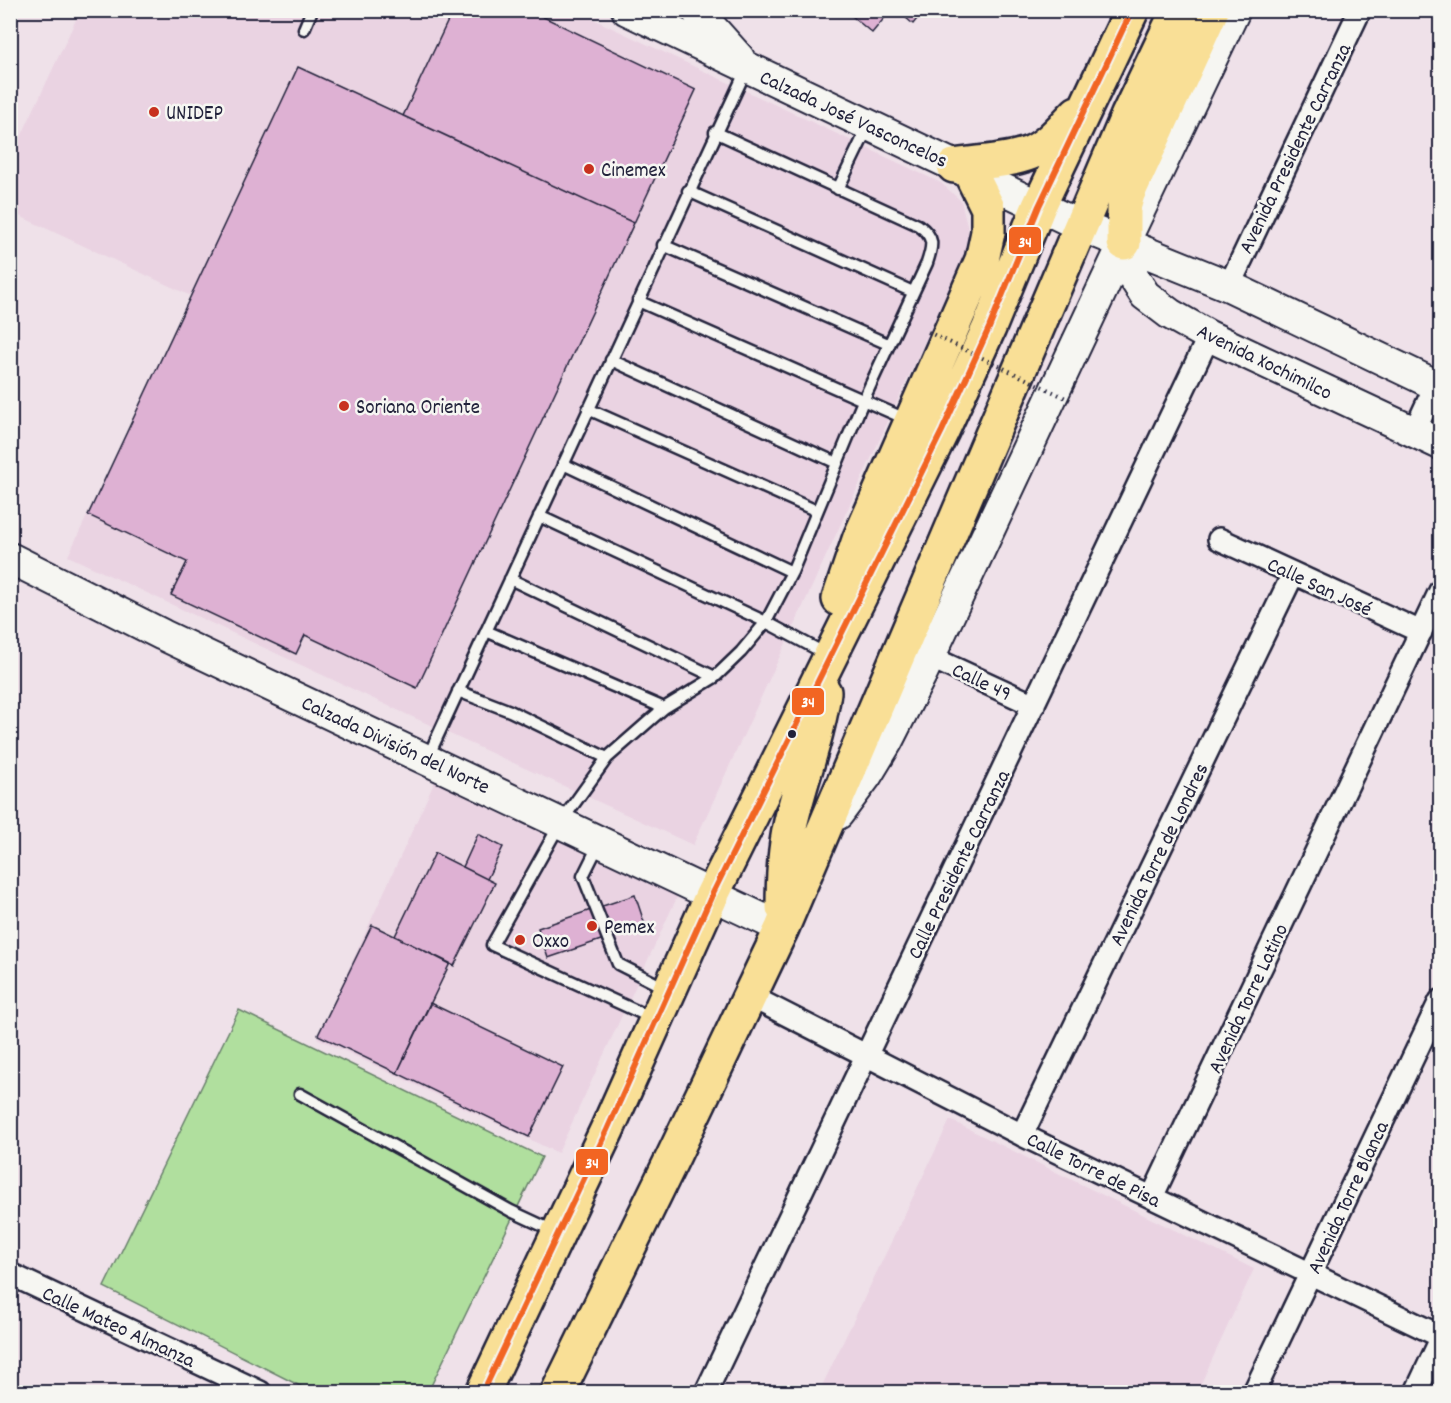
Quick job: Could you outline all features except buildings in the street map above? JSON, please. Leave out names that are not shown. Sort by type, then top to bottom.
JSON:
[{"type":"main road","name":"Calzada José Vasconcelos","points":[[627,10],[1081,226]]},
{"type":"main road","points":[[696,10],[747,67]]},
{"type":"main road","points":[[483,1392],[559,1233],[712,895],[946,420],[989,328],[1039,206],[1132,10]]},
{"type":"main road","points":[[564,1390],[782,928],[1128,115],[1178,10]]},
{"type":"main road","points":[[1124,243],[1124,208],[1128,194],[1212,10]]},
{"type":"main road","points":[[820,837],[872,767],[930,657],[1235,10]]},
{"type":"main road","points":[[782,928],[784,857],[793,816],[819,725],[840,595],[859,540],[982,260],[988,232],[988,208],[963,170],[1031,153],[1054,135],[1089,101]]},
{"type":"main road","points":[[1081,226],[1229,286],[1439,382]]},
{"type":"main road","name":"Avenida Xochimilco","points":[[1124,243],[1134,278],[1145,295],[1170,314],[1209,336],[1440,444]]},
{"type":"main road","name":"Calzada División del Norte","points":[[10,558],[164,635],[782,928]]},
{"type":"street","name":"Avenida Presidente Carranza","points":[[1229,286],[1360,10]]},
{"type":"street","name":"Calle Presidente Carranza","points":[[706,1392],[1209,336]]},
{"type":"street","points":[[1414,432],[1439,382]]},
{"type":"street","name":"Calle San José","points":[[1219,539],[1421,632]]},
{"type":"street","name":"Avenida Torre de Londres","points":[[1022,1135],[1293,574]]},
{"type":"street","name":"Avenida Torre Latino","points":[[1152,1197],[1440,591]]},
{"type":"street","name":"Calle 49","points":[[930,657],[1034,705]]},
{"type":"street","name":"Calle Torre de Pisa","points":[[750,996],[1022,1135],[1440,1336]]},
{"type":"street","name":"Avenida Torre Blanca","points":[[1254,1392],[1440,1001]]},
{"type":"street","name":"Calle Mateo Almanza","points":[[10,1274],[260,1392]]},
{"type":"street","points":[[1416,1392],[1440,1341]]},
{"type":"lane","points":[[304,29],[312,10]]},
{"type":"lane","points":[[427,759],[747,67]]},
{"type":"lane","points":[[838,189],[868,125]]},
{"type":"lane","points":[[656,1019],[492,945],[561,822],[608,758],[664,708],[715,677],[741,652],[766,622],[792,572],[863,401],[931,252],[932,240],[927,231],[918,225],[715,132]]},
{"type":"lane","points":[[688,191],[913,292]]},
{"type":"lane","points":[[663,245],[888,344]]},
{"type":"lane","points":[[638,301],[911,422]]},
{"type":"lane","points":[[610,360],[837,463]]},
{"type":"lane","points":[[588,409],[818,511]]},
{"type":"lane","points":[[563,464],[792,572]]},
{"type":"lane","points":[[539,516],[766,622],[829,656]]},
{"type":"lane","points":[[510,579],[715,677]]},
{"type":"lane","points":[[486,631],[664,708]]},
{"type":"lane","points":[[458,692],[510,711],[608,758]]},
{"type":"lane","points":[[600,841],[583,876],[618,964],[670,990]]},
{"type":"lane","points":[[300,1094],[511,1211],[559,1233]]},
{"type":"path","points":[[928,333],[1070,400]]},
{"type":"shaded area","points":[[574,10],[941,183],[961,201],[971,241],[693,845],[68,556],[191,296],[11,212],[11,158],[80,11]]},
{"type":"shaded area","points":[[435,781],[679,893],[558,1153],[317,1038]]},
{"type":"shaded area","points":[[950,1120],[1254,1269],[1197,1392],[819,1392]]},
{"type":"green space","points":[[239,1010],[542,1157],[428,1392],[312,1392],[104,1287]]},
{"type":"transit line","name":"34","points":[[483,1392],[607,1130],[712,895],[942,431],[989,328],[1039,206],[1132,10]]},
{"type":"place","name":"UNIDEP","points":[[154,112]]},
{"type":"place","name":"Cinemex","points":[[589,169]]},
{"type":"place","name":"Soriana Oriente","points":[[344,406]]},
{"type":"place","name":"Pemex","points":[[592,926]]},
{"type":"place","name":"Oxxo","points":[[520,940]]}]
